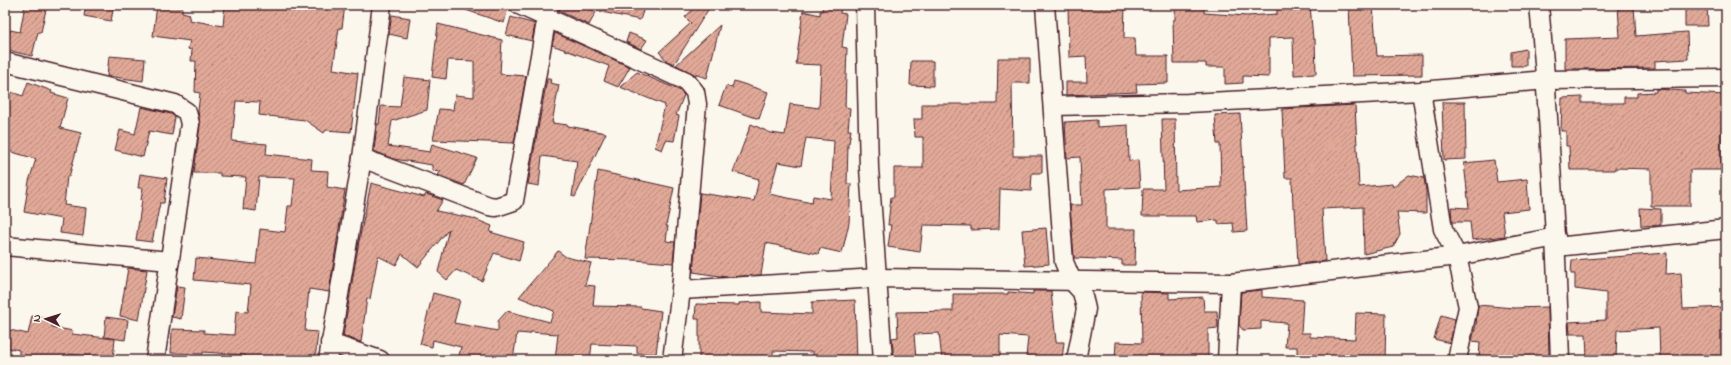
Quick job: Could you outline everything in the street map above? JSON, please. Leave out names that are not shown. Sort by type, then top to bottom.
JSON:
[{"type":"street","points":[[380,360],[329,352],[362,158],[382,5]]},
{"type":"street","points":[[519,5],[548,11],[686,82],[695,92],[697,104],[681,290],[672,360]]},
{"type":"street","points":[[866,5],[869,168],[883,360]]},
{"type":"street","points":[[1046,5],[1064,262],[1072,282],[1082,292],[1086,309],[1076,360]]},
{"type":"street","points":[[1539,5],[1546,80],[1556,242],[1560,360]]},
{"type":"street","points":[[362,158],[489,206],[496,207],[514,201],[548,11]]},
{"type":"street","points":[[5,62],[175,104],[187,112],[190,124],[155,360]]},
{"type":"street","points":[[1053,106],[1188,103],[1421,91],[1546,80],[1726,78]]},
{"type":"street","points":[[1421,91],[1443,229],[1457,256],[1468,307],[1457,360]]},
{"type":"street","points":[[681,290],[877,278],[1072,282],[1231,283],[1457,256],[1556,242],[1726,229]]},
{"type":"street","points":[[5,246],[170,261]]},
{"type":"street","points":[[1227,360],[1231,283]]},
{"type":"building","points":[[25,5],[47,5],[41,32],[38,32],[32,56],[6,50],[10,30],[20,32]]},
{"type":"building","points":[[86,5],[114,5],[111,21],[84,16]]},
{"type":"building","points":[[157,5],[182,5],[182,12],[190,14],[189,20],[223,26],[225,5],[345,5],[342,28],[339,28],[333,69],[358,73],[351,132],[326,130],[324,133],[305,120],[259,115],[260,102],[236,101],[232,141],[267,144],[266,154],[312,159],[311,170],[328,171],[327,187],[345,190],[329,292],[309,289],[305,331],[318,332],[315,360],[278,360],[245,357],[245,355],[203,352],[203,354],[171,353],[172,329],[204,330],[204,333],[234,335],[236,311],[248,312],[251,285],[194,280],[196,258],[256,264],[260,229],[285,232],[288,206],[292,206],[295,178],[259,177],[256,211],[243,209],[246,177],[220,176],[220,173],[194,173],[200,125],[198,111],[200,93],[195,92],[196,61],[191,61],[192,50],[188,49],[190,41],[153,36]]},
{"type":"building","points":[[458,5],[498,5],[508,8],[504,23],[457,7]]},
{"type":"building","points":[[560,5],[581,5],[596,12],[589,25],[559,11]]},
{"type":"building","points":[[597,5],[645,5],[640,20],[597,11]]},
{"type":"building","points":[[698,5],[711,5],[674,64],[667,61],[659,52],[691,23],[685,17]]},
{"type":"building","points":[[823,5],[841,5],[840,13],[846,14],[842,47],[847,48],[845,107],[850,108],[848,130],[851,130],[848,143],[847,184],[851,184],[849,223],[842,253],[820,248],[818,254],[766,243],[761,275],[726,277],[693,272],[700,193],[754,201],[759,179],[733,172],[751,124],[771,133],[785,135],[790,104],[819,108],[821,65],[796,64],[803,11],[820,15],[820,11],[822,11]],"holes":[[[806,138],[834,141],[831,199],[813,196],[812,203],[769,194],[778,162],[801,166]]]},
{"type":"building","points":[[1068,5],[1125,6],[1124,38],[1135,38],[1136,56],[1168,56],[1168,83],[1136,84],[1137,92],[1066,95],[1066,82],[1087,82],[1086,56],[1069,57]]},
{"type":"building","points":[[1175,5],[1204,5],[1204,13],[1247,16],[1277,14],[1277,5],[1310,5],[1313,39],[1315,39],[1316,74],[1294,75],[1293,37],[1269,38],[1269,77],[1243,76],[1243,83],[1225,84],[1225,67],[1206,67],[1206,63],[1174,63],[1173,20],[1175,20]]},
{"type":"building","points":[[1349,5],[1373,5],[1377,56],[1422,55],[1422,75],[1352,76]]},
{"type":"building","points":[[1685,5],[1707,5],[1708,26],[1685,26]]},
{"type":"building","points":[[1634,6],[1636,36],[1687,32],[1688,59],[1655,61],[1655,68],[1565,69],[1565,39],[1620,37],[1618,7]]},
{"type":"building","points":[[392,15],[410,18],[407,38],[389,34]]},
{"type":"building","points":[[511,17],[535,24],[532,41],[506,35]]},
{"type":"building","points":[[438,24],[502,40],[500,74],[526,76],[514,143],[433,140],[439,109],[453,110],[455,95],[474,97],[474,61],[448,60],[446,79],[432,77]]},
{"type":"building","points":[[720,25],[707,78],[694,74],[676,65]]},
{"type":"building","points":[[555,33],[630,67],[618,87],[604,81],[609,66],[552,45]]},
{"type":"building","points":[[629,33],[647,40],[641,49],[626,42]]},
{"type":"building","points":[[1526,49],[1526,66],[1511,66],[1511,52]]},
{"type":"building","points":[[109,56],[145,59],[143,81],[107,76]]},
{"type":"building","points":[[998,58],[1030,58],[1030,83],[1012,83],[1013,156],[1042,156],[1042,173],[1032,173],[1031,191],[1000,189],[999,229],[971,230],[971,226],[923,225],[920,252],[888,247],[891,225],[888,225],[891,197],[894,197],[894,168],[923,168],[923,137],[915,137],[914,119],[922,119],[922,104],[997,104]]},
{"type":"building","points":[[911,61],[933,61],[933,86],[910,85]]},
{"type":"building","points":[[637,72],[679,90],[684,95],[676,115],[679,116],[674,141],[666,140],[662,150],[655,147],[665,105],[620,87]]},
{"type":"building","points":[[404,77],[430,80],[427,110],[392,121],[388,146],[430,152],[432,144],[477,158],[464,185],[438,175],[441,171],[432,170],[432,165],[394,159],[374,151],[381,106],[400,107]]},
{"type":"building","points":[[547,79],[551,79],[550,83],[559,85],[552,123],[606,133],[575,197],[572,196],[577,161],[542,156],[539,186],[528,184]]},
{"type":"building","points":[[734,81],[768,92],[759,119],[719,105],[726,86],[732,88]]},
{"type":"building","points":[[28,82],[52,91],[51,93],[68,98],[60,128],[81,133],[69,177],[67,176],[64,205],[86,208],[83,236],[60,233],[62,219],[24,212],[29,181],[36,159],[5,150],[5,90],[23,96]]},
{"type":"building","points":[[1656,89],[1685,91],[1685,93],[1726,95],[1725,132],[1721,132],[1721,170],[1690,170],[1690,206],[1651,206],[1651,169],[1615,168],[1615,170],[1570,170],[1569,146],[1566,146],[1566,131],[1561,131],[1562,98],[1582,97],[1582,103],[1624,103],[1624,97],[1637,97],[1637,93],[1656,92]]},
{"type":"building","points":[[1442,102],[1465,102],[1466,159],[1444,160]]},
{"type":"building","points":[[1355,105],[1359,187],[1392,184],[1393,187],[1409,175],[1424,178],[1426,191],[1426,213],[1397,212],[1400,234],[1393,247],[1364,254],[1363,207],[1322,209],[1325,261],[1298,264],[1292,178],[1285,178],[1282,109]]},
{"type":"building","points":[[141,107],[171,114],[175,117],[172,135],[149,131],[143,157],[115,150],[120,130],[135,134]]},
{"type":"building","points":[[1240,114],[1247,231],[1234,232],[1233,223],[1218,224],[1218,220],[1197,222],[1196,216],[1142,216],[1143,189],[1164,189],[1162,119],[1175,119],[1176,190],[1221,187],[1220,144],[1217,144],[1215,115]]},
{"type":"building","points":[[1097,120],[1097,127],[1128,125],[1129,161],[1138,160],[1140,187],[1106,189],[1106,229],[1136,229],[1135,265],[1122,265],[1122,260],[1074,258],[1070,205],[1082,205],[1080,157],[1067,158],[1065,122]]},
{"type":"building","points":[[1494,160],[1497,182],[1527,179],[1529,209],[1502,212],[1505,236],[1472,240],[1470,222],[1452,222],[1451,207],[1469,208],[1464,163]]},
{"type":"building","points":[[598,171],[674,188],[666,226],[668,226],[666,241],[675,242],[673,263],[634,260],[585,259]]},
{"type":"building","points":[[140,174],[167,178],[164,203],[160,203],[152,242],[136,240],[143,188],[138,188]]},
{"type":"building","points":[[371,183],[424,197],[426,194],[443,200],[436,211],[472,218],[492,226],[490,232],[524,242],[519,261],[494,253],[482,281],[456,270],[447,280],[438,272],[449,229],[418,267],[402,254],[396,265],[378,256],[370,299],[367,298],[361,342],[343,336],[359,241]]},
{"type":"building","points":[[1640,208],[1661,209],[1661,225],[1641,226]]},
{"type":"building","points":[[1046,228],[1049,264],[1025,266],[1022,230]]},
{"type":"building","points":[[558,251],[566,257],[591,263],[585,285],[595,286],[593,306],[641,307],[661,311],[656,354],[637,353],[637,346],[592,344],[590,360],[555,360],[558,334],[530,332],[530,334],[517,333],[513,360],[458,360],[461,347],[433,340],[432,347],[420,344],[433,293],[460,300],[454,323],[498,331],[498,321],[507,311],[550,322],[554,311],[519,297]]},
{"type":"building","points":[[1667,253],[1666,274],[1681,273],[1683,309],[1726,307],[1726,358],[1660,360],[1659,328],[1617,330],[1616,358],[1587,358],[1586,334],[1570,334],[1569,322],[1606,320],[1606,293],[1575,289],[1575,274],[1571,274],[1572,260]]},
{"type":"building","points":[[128,268],[147,270],[139,320],[120,316]]},
{"type":"building","points":[[177,286],[185,287],[181,319],[172,317]]},
{"type":"building","points":[[1262,290],[1262,297],[1303,300],[1301,333],[1310,333],[1310,337],[1355,339],[1356,313],[1386,314],[1385,360],[1297,360],[1297,347],[1285,347],[1287,323],[1261,321],[1261,329],[1243,330],[1239,325],[1241,292]]},
{"type":"building","points":[[1033,291],[1051,291],[1056,342],[1064,342],[1062,360],[1044,360],[1044,358],[1026,357],[1028,337],[1000,335],[1000,360],[942,360],[939,333],[914,334],[916,360],[894,360],[892,338],[898,337],[897,312],[953,311],[953,294],[1008,294],[1008,292],[1033,294]]},
{"type":"building","points":[[1141,292],[1169,293],[1169,299],[1203,297],[1204,311],[1217,311],[1218,328],[1208,329],[1208,360],[1115,360],[1116,342],[1142,343]]},
{"type":"building","points":[[855,300],[857,360],[813,360],[813,352],[773,351],[773,360],[699,360],[699,319],[695,319],[696,304],[739,305],[739,303],[761,302],[761,312],[812,314],[812,302]]},
{"type":"building","points":[[1478,305],[1514,308],[1548,307],[1549,360],[1479,360],[1480,342],[1472,341],[1476,325]]},
{"type":"building","points":[[1441,315],[1455,319],[1450,343],[1434,339]]},
{"type":"building","points":[[32,316],[54,320],[52,327],[73,331],[72,334],[115,339],[113,359],[69,354],[68,360],[19,360],[19,350],[5,347],[5,329],[28,334]]},
{"type":"building","points":[[106,317],[128,320],[125,340],[104,337]]}]
